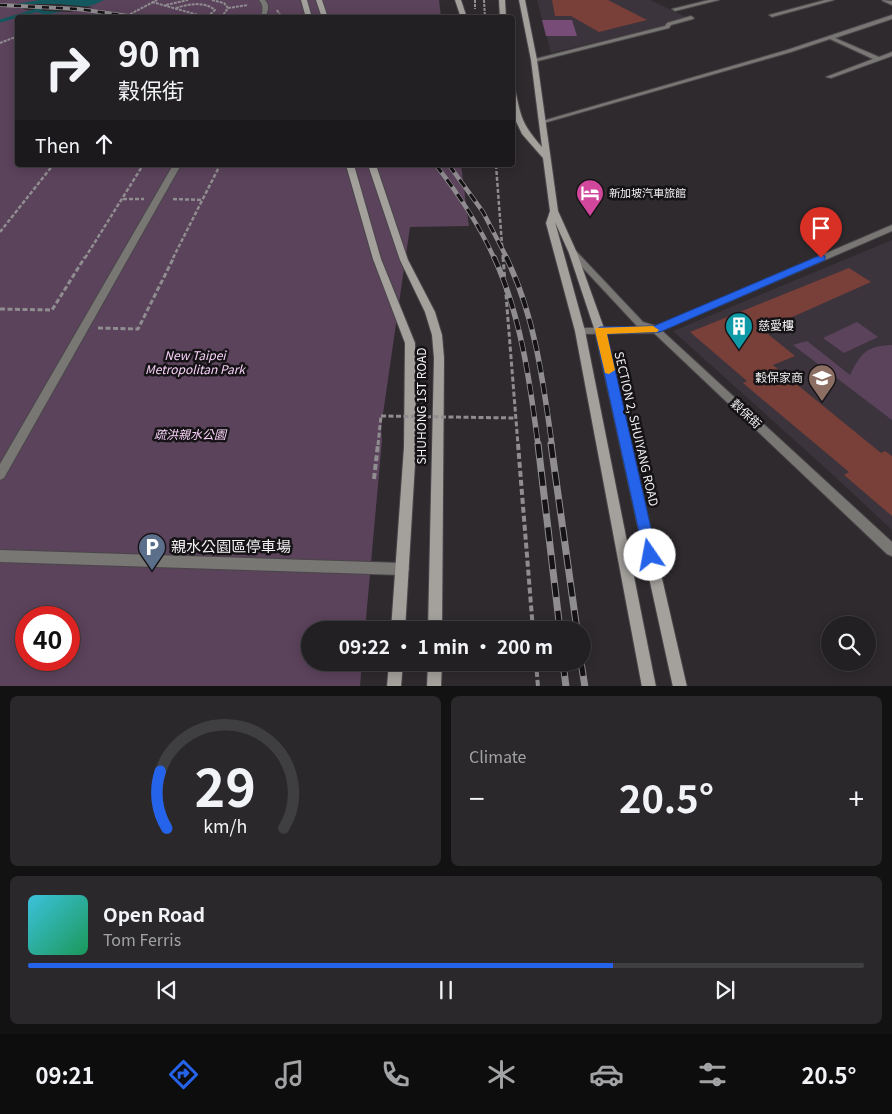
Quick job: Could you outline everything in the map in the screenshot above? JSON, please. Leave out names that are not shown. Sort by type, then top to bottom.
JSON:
[{"type":"street","points":[[262,0],[265,3],[266,11],[264,15]]},
{"type":"street","points":[[304,0],[308,15]]},
{"type":"street","points":[[319,0],[324,15]]},
{"type":"street","points":[[458,0],[463,15]]},
{"type":"street","points":[[502,0],[503,15]]},
{"type":"street","name":"SECTION 2, SHUIYANG ROAD","points":[[522,0],[534,60],[554,212],[573,254],[600,331],[680,686]]},
{"type":"street","points":[[534,60],[667,27],[669,24],[691,18],[674,9],[716,0]]},
{"type":"street","points":[[772,15],[831,0]]},
{"type":"street","points":[[886,0],[892,3]]},
{"type":"street","points":[[542,122],[789,51],[892,17]]},
{"type":"street","points":[[829,37],[879,59]]},
{"type":"street","points":[[829,77],[892,54]]},
{"type":"street","points":[[515,106],[517,117],[525,132],[547,158]]},
{"type":"street","points":[[0,475],[176,167]]},
{"type":"street","name":"SHUHONG 1ST ROAD","points":[[351,167],[377,259],[410,343],[410,446],[399,621]]},
{"type":"street","name":"SHUHONG 1ST ROAD","points":[[373,167],[404,260],[430,312],[437,335],[439,358],[435,621]]},
{"type":"street","name":"SECTION 2, SHUIYANG ROAD","points":[[554,212],[550,224],[580,331],[649,686]]},
{"type":"street","points":[[580,331],[656,330],[892,228]]},
{"type":"street","name":"穀保街","points":[[573,254],[640,324],[656,330],[892,550]]},
{"type":"street","points":[[0,556],[402,569]]},
{"type":"street","points":[[394,686],[395,671]]},
{"type":"street","points":[[434,686],[435,671]]},
{"type":"path","points":[[128,15],[157,0]]},
{"type":"path","points":[[166,6],[188,0]]},
{"type":"path","points":[[212,0],[224,3],[228,8]]},
{"type":"path","points":[[484,0],[485,15]]},
{"type":"path","points":[[152,2],[201,15]]},
{"type":"path","points":[[175,8],[192,4],[208,5],[215,10],[210,15]]},
{"type":"path","points":[[228,8],[248,5]]},
{"type":"path","points":[[224,15],[228,8]]},
{"type":"path","points":[[0,43],[15,37]]},
{"type":"path","points":[[0,232],[51,167]]},
{"type":"path","points":[[0,309],[52,310],[142,167]]},
{"type":"path","points":[[84,328],[138,329],[219,167]]},
{"type":"path","points":[[496,167],[532,621]]},
{"type":"path","points":[[374,480],[382,416],[516,418]]},
{"type":"path","points":[[537,671],[538,686]]},
{"type":"shaded area","points":[[537,0],[650,0],[686,17],[667,23],[664,26],[551,53]]},
{"type":"shaded area","points":[[542,20],[572,20],[577,36],[546,36]]},
{"type":"shaded area","name":"穀保家商","points":[[892,240],[892,530],[673,331]]},
{"type":"green space","name":"疏洪親水公園","points":[[0,0],[439,0],[441,15],[15,15],[15,167],[461,167],[469,226],[410,227],[381,428],[382,440],[366,621],[301,621],[301,671],[361,671],[360,686],[0,686]]},
{"type":"green space","points":[[857,322],[878,337],[844,353],[823,338]]},
{"type":"green space","points":[[807,341],[850,375],[865,352],[876,347],[892,345],[892,420],[793,345]]},
{"type":"water","points":[[40,0],[104,0],[93,5],[45,15],[17,4]]},
{"type":"pier","points":[[14,4],[57,4],[93,7],[70,12],[26,10]]},
{"type":"building","points":[[552,0],[608,0],[647,20],[599,32],[571,16],[555,16]]},
{"type":"building","points":[[849,268],[871,282],[763,330],[795,356],[773,365],[881,453],[885,451],[892,456],[892,516],[844,475],[849,472],[743,383],[747,381],[690,332]]},
{"type":"waterway","points":[[20,15],[41,9]]},
{"type":"waterway","points":[[0,21],[15,17]]},
{"type":"railway","points":[[0,5],[78,9],[121,15]]},
{"type":"railway","points":[[438,167],[468,210],[494,258]]},
{"type":"railway","points":[[450,167],[483,212],[507,258]]},
{"type":"railway","points":[[494,257],[518,326],[528,373],[538,445]]},
{"type":"railway","points":[[506,257],[516,279],[531,326],[541,373],[552,445]]},
{"type":"railway","points":[[538,444],[559,621]]},
{"type":"railway","points":[[551,444],[576,621]]},
{"type":"railway","points":[[564,671],[566,686]]},
{"type":"railway","points":[[582,671],[585,686]]},
{"type":"slow traffic","points":[[609,370],[600,331],[653,330]]},
{"type":"place","name":"新加坡汽車旅館","points":[[590,217]]},
{"type":"place","name":"慈愛樓","points":[[739,350]]},
{"type":"place","name":"穀保家商","points":[[822,402]]},
{"type":"place","name":"親水公園區停車場","points":[[152,571]]},
{"type":"route","points":[[650,555],[600,331],[656,330],[821,258]]},
{"type":"park label","name":"New Taipei Metropolitan Park","points":[[195,363]]}]
